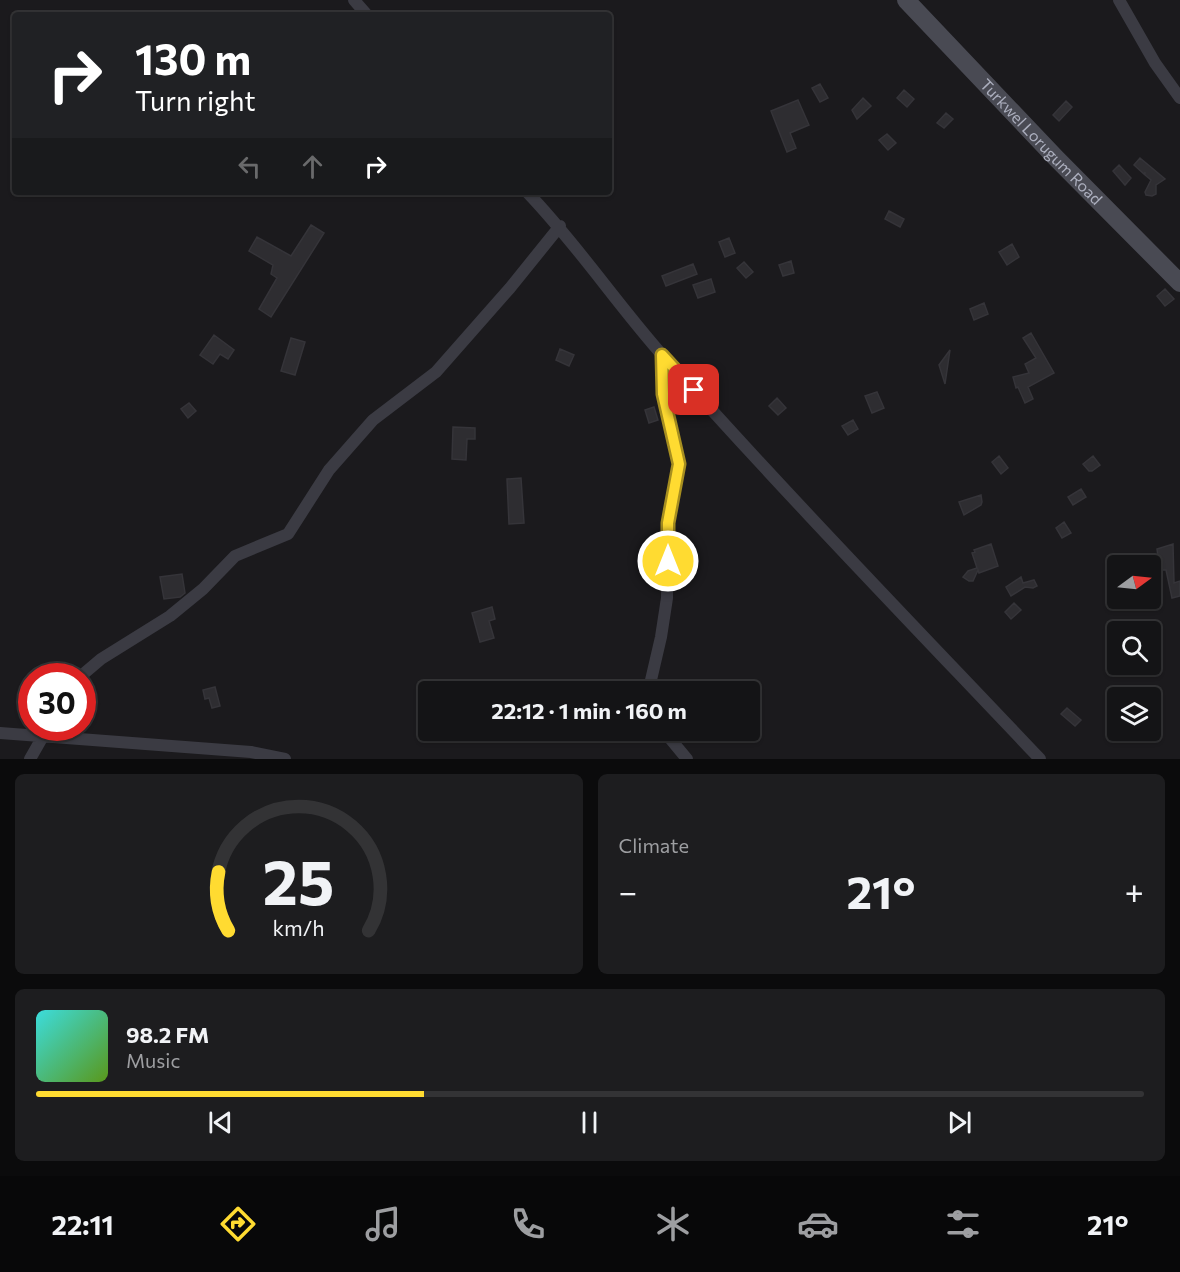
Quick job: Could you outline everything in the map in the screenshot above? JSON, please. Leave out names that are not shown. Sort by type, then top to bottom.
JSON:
[{"type":"main road","name":"Turkwel Lorugum Road","points":[[906,0],[1056,158],[1180,283]]},
{"type":"street","points":[[354,0],[364,12]]},
{"type":"street","points":[[1119,0],[1155,63],[1180,98]]},
{"type":"street","points":[[530,195],[560,226],[662,355],[855,565],[1040,759]]},
{"type":"street","points":[[96,663],[170,616],[203,589],[235,556],[288,534],[329,470],[373,420],[436,372],[510,288],[560,226]]},
{"type":"street","points":[[651,681],[667,598],[668,523],[679,464],[663,394],[662,355]]},
{"type":"street","points":[[0,733],[18,732]]},
{"type":"street","points":[[96,736],[251,752],[285,759]]},
{"type":"street","points":[[30,759],[40,741]]},
{"type":"street","points":[[672,741],[687,759]]},
{"type":"building","points":[[820,84],[828,98],[820,102],[812,88]]},
{"type":"building","points":[[904,90],[914,99],[907,107],[897,98]]},
{"type":"building","points":[[863,98],[871,106],[857,119],[852,110]]},
{"type":"building","points":[[798,100],[809,125],[790,133],[796,148],[787,152],[771,111]]},
{"type":"building","points":[[1066,101],[1072,107],[1059,121],[1053,115]]},
{"type":"building","points":[[946,113],[953,119],[944,128],[937,123]]},
{"type":"building","points":[[887,134],[896,143],[888,150],[879,140]]},
{"type":"building","points":[[1140,158],[1165,179],[1156,185],[1156,194],[1152,196],[1146,195],[1145,192],[1151,180],[1145,172],[1144,174],[1134,165]]},
{"type":"building","points":[[1119,165],[1131,178],[1125,185],[1113,171]]},
{"type":"building","points":[[889,211],[904,219],[900,227],[885,219]]},
{"type":"building","points":[[311,225],[324,233],[271,317],[259,309],[277,278],[271,274],[273,265],[249,251],[257,237],[291,256]]},
{"type":"building","points":[[729,238],[735,253],[725,257],[719,242]]},
{"type":"building","points":[[1012,244],[1019,257],[1007,265],[999,252]]},
{"type":"building","points":[[791,261],[794,273],[783,276],[779,265]]},
{"type":"building","points":[[744,262],[753,272],[746,278],[737,268]]},
{"type":"building","points":[[693,264],[697,274],[666,286],[662,276]]},
{"type":"building","points":[[711,279],[715,292],[698,298],[693,285]]},
{"type":"building","points":[[1165,289],[1174,299],[1165,306],[1157,296]]},
{"type":"building","points":[[984,303],[988,314],[974,320],[970,309]]},
{"type":"building","points":[[1031,333],[1054,373],[1028,387],[1033,399],[1025,403],[1018,387],[1016,388],[1013,377],[1029,373],[1025,364],[1036,358],[1023,338]]},
{"type":"building","points":[[214,335],[234,350],[228,359],[220,354],[213,364],[200,355]]},
{"type":"building","points":[[291,338],[305,342],[295,375],[281,371]]},
{"type":"building","points":[[560,349],[574,355],[569,366],[556,360]]},
{"type":"building","points":[[950,350],[945,384],[939,365]]},
{"type":"building","points":[[877,392],[884,408],[872,413],[865,396]]},
{"type":"building","points":[[777,398],[786,408],[778,415],[769,406]]},
{"type":"building","points":[[189,403],[196,411],[188,418],[181,409]]},
{"type":"building","points":[[654,407],[658,420],[649,423],[645,410]]},
{"type":"building","points":[[853,420],[858,429],[848,435],[842,426]]},
{"type":"building","points":[[453,427],[475,428],[475,439],[467,439],[466,460],[452,459]]},
{"type":"building","points":[[999,456],[1008,468],[1001,474],[992,462]]},
{"type":"building","points":[[1093,456],[1100,465],[1089,471],[1083,464]]},
{"type":"building","points":[[521,478],[524,523],[509,524],[507,479]]},
{"type":"building","points":[[1081,489],[1086,497],[1073,505],[1068,497]]},
{"type":"building","points":[[981,495],[981,505],[964,515],[959,502]]},
{"type":"building","points":[[1064,522],[1071,533],[1062,538],[1056,528]]},
{"type":"building","points":[[991,544],[998,566],[979,573],[978,570],[973,581],[963,577],[968,571],[977,568],[972,553],[975,552],[974,550]]},
{"type":"building","points":[[1173,544],[1174,583],[1180,581],[1180,596],[1172,598],[1166,570],[1161,570],[1161,555],[1158,555],[1157,549]]},
{"type":"building","points":[[182,574],[185,593],[180,597],[164,599],[160,577]]},
{"type":"building","points":[[1021,577],[1023,583],[1034,580],[1037,586],[1025,587],[1011,596],[1006,587]]},
{"type":"building","points":[[1014,603],[1021,610],[1011,619],[1005,612]]},
{"type":"building","points":[[492,607],[495,619],[489,621],[494,638],[480,642],[472,613]]},
{"type":"building","points":[[215,687],[220,706],[212,708],[209,698],[205,699],[203,690]]},
{"type":"building","points":[[1067,708],[1081,720],[1075,726],[1061,714]]},
{"type":"route","points":[[668,561],[668,523],[679,464],[663,394],[662,355],[694,390]]}]
